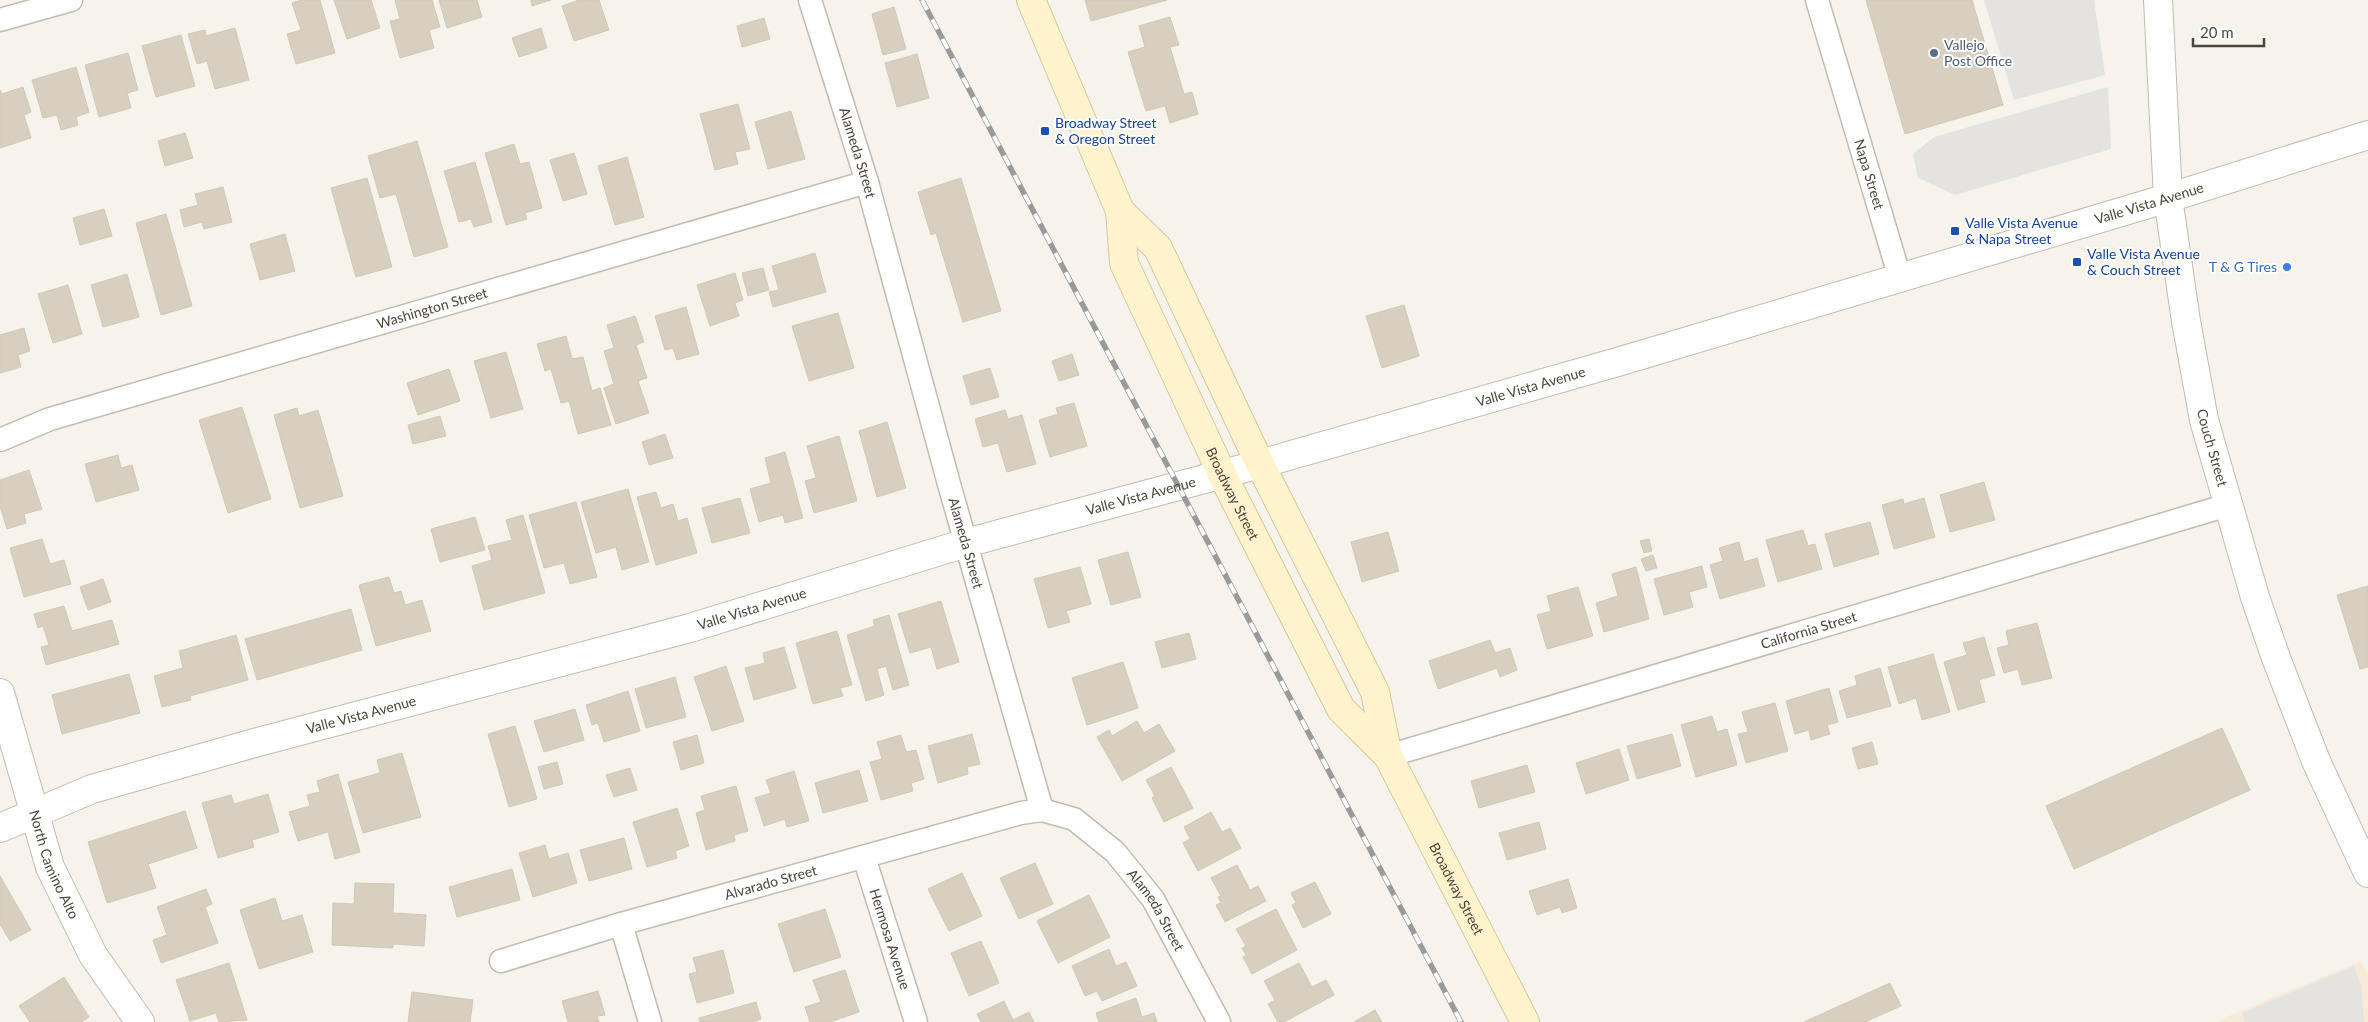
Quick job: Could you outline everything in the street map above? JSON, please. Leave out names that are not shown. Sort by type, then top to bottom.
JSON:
[{"type":"main road","name":"Broadway Street","points":[[1031,0],[1120,211],[1124,264],[1222,474],[1341,709],[1388,756]]},
{"type":"main road","name":"Broadway Street","points":[[1120,211],[1158,248],[1260,464],[1375,692],[1388,756],[1525,1022]]},
{"type":"street","points":[[0,20],[71,0]]},
{"type":"street","name":"Alameda Street","points":[[810,0],[867,182],[966,543],[1042,810],[1074,819],[1115,852],[1153,899],[1219,1022]]},
{"type":"street","name":"Napa Street","points":[[1817,0],[1900,278]]},
{"type":"street","name":"Couch Street","points":[[2158,0],[2168,198],[2186,321],[2204,420],[2228,505],[2276,658],[2316,761],[2368,873]]},
{"type":"street","name":"Valle Vista Avenue","points":[[0,828],[92,789],[267,739],[690,628],[966,543],[1260,464],[1900,278],[2168,198],[2368,135]]},
{"type":"street","name":"Washington Street","points":[[0,440],[50,419],[867,182]]},
{"type":"street","name":"California Street","points":[[1388,756],[2228,505]]},
{"type":"street","name":"North Camino Alto","points":[[0,693],[50,867],[93,955],[140,1022]]},
{"type":"street","name":"Alvarado Street","points":[[501,961],[621,924],[1021,813],[1042,810]]},
{"type":"street","name":"Hermosa Avenue","points":[[864,857],[916,1022]]},
{"type":"street","points":[[621,924],[650,1022]]},
{"type":"shaded area","points":[[1984,0],[2094,0],[2105,75],[2014,100]]},
{"type":"shaded area","points":[[2108,87],[2111,149],[1955,195],[1918,178],[1913,154],[1934,137]]},
{"type":"shaded area","points":[[2361,961],[2368,975],[2368,1022],[2214,1022]]},
{"type":"shaded area","points":[[2354,966],[2361,985],[2364,1022],[2245,1022],[2242,1013]]},
{"type":"building","points":[[301,0],[320,0],[335,53],[296,64],[287,34],[301,30],[292,3]]},
{"type":"building","points":[[334,0],[371,0],[380,28],[347,39]]},
{"type":"building","points":[[395,0],[432,0],[440,27],[429,30],[434,48],[400,58],[390,21],[400,19]]},
{"type":"building","points":[[439,0],[477,0],[482,17],[447,28]]},
{"type":"building","points":[[531,0],[551,0],[532,6]]},
{"type":"building","points":[[579,0],[599,0],[609,30],[574,41],[562,6]]},
{"type":"building","points":[[1085,0],[1167,0],[1091,21]]},
{"type":"building","name":"Vallejo Post Office","points":[[1866,0],[1972,0],[2003,105],[1905,134]]},
{"type":"building","points":[[894,7],[906,49],[883,55],[872,14]]},
{"type":"building","points":[[1170,17],[1179,45],[1170,47],[1184,94],[1192,92],[1198,114],[1170,123],[1165,106],[1146,111],[1128,52],[1145,47],[1139,26]]},
{"type":"building","points":[[764,18],[770,39],[742,47],[737,26]]},
{"type":"building","points":[[235,28],[249,80],[215,89],[207,61],[197,64],[188,34],[205,30],[206,36]]},
{"type":"building","points":[[541,28],[547,48],[519,57],[512,38]]},
{"type":"building","points":[[181,35],[195,86],[156,97],[142,46]]},
{"type":"building","points":[[128,53],[138,90],[127,93],[131,108],[99,117],[85,65]]},
{"type":"building","points":[[917,54],[929,98],[897,107],[885,63]]},
{"type":"building","points":[[76,67],[89,112],[76,117],[78,125],[61,130],[57,115],[43,118],[32,80]]},
{"type":"building","points":[[23,87],[31,112],[24,115],[31,138],[0,148],[0,90],[2,94]]},
{"type":"building","points":[[738,104],[750,149],[735,152],[738,164],[715,170],[700,114]]},
{"type":"building","points":[[791,111],[805,159],[768,169],[755,122]]},
{"type":"building","points":[[185,133],[193,158],[165,166],[158,141]]},
{"type":"building","points":[[417,141],[448,247],[414,257],[396,194],[380,198],[368,156]]},
{"type":"building","points":[[514,144],[520,164],[529,162],[542,208],[525,213],[527,219],[506,225],[485,153]]},
{"type":"building","points":[[574,153],[587,194],[563,201],[550,160]]},
{"type":"building","points":[[627,157],[644,217],[615,225],[598,166]]},
{"type":"building","points":[[475,162],[492,222],[474,227],[471,219],[459,222],[444,171]]},
{"type":"building","points":[[367,178],[392,267],[356,277],[331,188]]},
{"type":"building","points":[[961,178],[1001,311],[963,322],[936,233],[931,235],[918,192]]},
{"type":"building","points":[[223,187],[232,222],[204,229],[202,222],[184,227],[180,210],[198,205],[195,194]]},
{"type":"building","points":[[104,209],[112,236],[80,245],[73,218]]},
{"type":"building","points":[[166,214],[192,306],[161,315],[136,223]]},
{"type":"building","points":[[285,234],[295,271],[260,280],[250,244]]},
{"type":"building","points":[[815,253],[826,292],[773,307],[769,292],[779,290],[772,266]]},
{"type":"building","points":[[763,268],[769,290],[748,296],[742,273]]},
{"type":"building","points":[[735,273],[743,300],[735,303],[739,316],[710,326],[697,285]]},
{"type":"building","points":[[127,274],[139,317],[103,327],[91,285]]},
{"type":"building","points":[[68,285],[82,334],[53,343],[38,294]]},
{"type":"building","points":[[1404,305],[1419,356],[1382,368],[1366,316]]},
{"type":"building","points":[[686,307],[699,354],[677,360],[673,348],[665,350],[655,316]]},
{"type":"building","points":[[838,313],[854,368],[809,381],[792,326]]},
{"type":"building","points":[[635,316],[644,342],[636,345],[647,378],[638,381],[649,413],[616,424],[604,388],[614,384],[604,351],[614,348],[607,325]]},
{"type":"building","points":[[24,328],[30,351],[18,355],[21,367],[0,373],[0,335]]},
{"type":"building","points":[[566,336],[572,359],[583,357],[592,391],[600,388],[611,425],[578,434],[569,401],[561,403],[551,369],[545,371],[537,344]]},
{"type":"building","points":[[506,352],[523,409],[491,418],[474,361]]},
{"type":"building","points":[[1072,354],[1079,375],[1059,381],[1052,361]]},
{"type":"building","points":[[990,368],[999,397],[971,405],[963,376]]},
{"type":"building","points":[[449,369],[460,401],[418,415],[407,383]]},
{"type":"building","points":[[1074,403],[1087,446],[1050,457],[1039,420],[1058,414],[1056,408]]},
{"type":"building","points":[[242,407],[271,499],[228,513],[199,420]]},
{"type":"building","points":[[297,408],[299,416],[318,410],[343,496],[300,508],[274,415]]},
{"type":"building","points":[[1005,410],[1008,419],[1022,415],[1036,464],[1007,472],[998,443],[983,447],[975,419]]},
{"type":"building","points":[[440,416],[446,436],[413,444],[408,425]]},
{"type":"building","points":[[887,422],[906,488],[877,497],[859,431]]},
{"type":"building","points":[[665,434],[673,458],[649,465],[642,442]]},
{"type":"building","points":[[839,436],[857,501],[814,513],[805,481],[816,478],[807,446]]},
{"type":"building","points":[[785,452],[803,518],[785,523],[783,515],[759,522],[750,489],[771,483],[765,458]]},
{"type":"building","points":[[118,455],[121,468],[132,465],[139,490],[96,502],[85,464]]},
{"type":"building","points":[[29,470],[42,509],[24,514],[26,523],[7,529],[0,506],[0,480]]},
{"type":"building","points":[[1984,482],[1995,520],[1950,532],[1940,495]]},
{"type":"building","points":[[628,489],[649,562],[622,570],[616,547],[596,553],[581,502]]},
{"type":"building","points":[[656,492],[661,508],[673,504],[678,521],[687,518],[697,553],[656,565],[637,497]]},
{"type":"building","points":[[740,498],[750,533],[712,543],[702,508]]},
{"type":"building","points":[[1924,498],[1935,537],[1894,549],[1882,505],[1903,499],[1904,504]]},
{"type":"building","points":[[576,502],[597,577],[570,584],[564,563],[544,568],[529,515]]},
{"type":"building","points":[[523,515],[545,593],[484,610],[472,566],[492,560],[488,546],[512,540],[506,520]]},
{"type":"building","points":[[475,517],[485,550],[440,562],[431,529]]},
{"type":"building","points":[[1870,522],[1879,554],[1834,567],[1825,534]]},
{"type":"building","points":[[1803,530],[1808,546],[1815,544],[1822,569],[1778,582],[1766,540]]},
{"type":"building","points":[[1388,532],[1399,571],[1362,582],[1351,542]]},
{"type":"building","points":[[42,539],[50,564],[64,560],[71,584],[24,597],[10,548]]},
{"type":"building","points":[[1649,539],[1652,551],[1644,553],[1640,541]]},
{"type":"building","points":[[1739,542],[1744,562],[1757,558],[1765,586],[1720,599],[1710,565],[1723,561],[1719,548]]},
{"type":"building","points":[[1128,552],[1141,597],[1111,605],[1098,560]]},
{"type":"building","points":[[1653,555],[1657,568],[1646,571],[1641,559]]},
{"type":"building","points":[[1702,566],[1707,587],[1689,592],[1693,607],[1664,615],[1654,579]]},
{"type":"building","points":[[1080,567],[1091,604],[1066,611],[1070,622],[1048,628],[1034,579]]},
{"type":"building","points":[[1636,567],[1649,619],[1604,632],[1596,603],[1618,596],[1612,574]]},
{"type":"building","points":[[389,577],[394,593],[401,591],[405,605],[422,600],[431,631],[376,646],[359,585]]},
{"type":"building","points":[[103,579],[111,602],[88,610],[80,587]]},
{"type":"building","points":[[2368,586],[2368,667],[2360,669],[2337,595]]},
{"type":"building","points":[[1578,587],[1593,636],[1547,649],[1537,615],[1551,611],[1547,596]]},
{"type":"building","points":[[941,601],[959,662],[937,669],[931,647],[910,653],[898,614]]},
{"type":"building","points":[[64,606],[72,631],[112,620],[119,644],[46,665],[41,647],[49,645],[43,626],[38,628],[34,614]]},
{"type":"building","points":[[351,609],[362,650],[257,680],[245,639]]},
{"type":"building","points":[[889,615],[909,685],[893,690],[886,666],[877,669],[884,695],[866,701],[847,635],[875,626],[873,620]]},
{"type":"building","points":[[2037,623],[2052,678],[2022,685],[2018,669],[2004,673],[1997,648],[2009,645],[2006,631]]},
{"type":"building","points":[[837,631],[852,685],[840,688],[843,696],[813,704],[796,643]]},
{"type":"building","points":[[1189,633],[1196,659],[1162,668],[1155,642]]},
{"type":"building","points":[[236,635],[248,680],[190,696],[191,700],[162,707],[154,676],[183,668],[179,651]]},
{"type":"building","points":[[1984,637],[1995,675],[1979,680],[1985,702],[1958,710],[1944,662],[1967,655],[1963,643]]},
{"type":"building","points":[[1490,640],[1495,653],[1510,648],[1517,670],[1500,677],[1497,668],[1438,689],[1429,661]]},
{"type":"building","points":[[784,647],[796,688],[754,700],[745,668],[765,663],[763,653]]},
{"type":"building","points":[[1933,654],[1950,712],[1922,720],[1916,698],[1899,704],[1888,667]]},
{"type":"building","points":[[1123,662],[1138,708],[1087,725],[1072,678]]},
{"type":"building","points":[[726,666],[744,721],[712,731],[694,677]]},
{"type":"building","points":[[1880,668],[1891,706],[1847,718],[1839,691],[1857,685],[1855,676]]},
{"type":"building","points":[[129,674],[140,713],[62,734],[52,695]]},
{"type":"building","points":[[675,677],[686,717],[646,728],[635,689]]},
{"type":"building","points":[[1829,688],[1838,722],[1827,725],[1830,734],[1811,740],[1809,730],[1795,734],[1786,701]]},
{"type":"building","points":[[628,691],[640,731],[604,742],[598,723],[592,725],[586,705]]},
{"type":"building","points":[[1775,703],[1788,751],[1746,763],[1738,734],[1748,732],[1742,712]]},
{"type":"building","points":[[575,709],[584,740],[544,752],[534,721]]},
{"type":"building","points":[[1712,716],[1717,732],[1727,729],[1737,765],[1696,777],[1681,725]]},
{"type":"building","points":[[1137,721],[1144,733],[1159,724],[1175,751],[1122,781],[1097,737],[1109,730],[1112,736]]},
{"type":"building","points":[[515,726],[537,799],[509,807],[488,734]]},
{"type":"building","points":[[2222,728],[2250,790],[2074,869],[2046,806]]},
{"type":"building","points":[[972,734],[980,764],[967,767],[968,774],[938,783],[928,746]]},
{"type":"building","points":[[1672,734],[1681,766],[1637,779],[1627,746]]},
{"type":"building","points":[[697,735],[704,763],[681,770],[673,742]]},
{"type":"building","points":[[901,735],[906,752],[916,750],[924,779],[911,783],[913,791],[881,800],[870,762],[882,759],[877,742]]},
{"type":"building","points":[[1872,742],[1878,764],[1858,769],[1852,748]]},
{"type":"building","points":[[1619,749],[1629,780],[1586,794],[1576,763]]},
{"type":"building","points":[[402,753],[421,817],[363,833],[348,782],[380,773],[377,760]]},
{"type":"building","points":[[557,762],[563,784],[544,789],[538,767]]},
{"type":"building","points":[[1527,765],[1535,792],[1479,808],[1471,781]]},
{"type":"building","points":[[1171,767],[1193,808],[1164,822],[1152,798],[1155,796],[1146,780]]},
{"type":"building","points":[[630,768],[637,790],[614,797],[606,775]]},
{"type":"building","points":[[859,770],[868,801],[823,813],[815,783]]},
{"type":"building","points":[[794,771],[809,821],[787,827],[785,819],[764,826],[755,798],[771,793],[766,780]]},
{"type":"building","points":[[338,774],[360,852],[335,859],[328,832],[298,841],[289,812],[310,806],[307,795],[320,792],[317,781]]},
{"type":"building","points":[[736,786],[748,831],[734,835],[735,841],[706,850],[696,813],[705,810],[701,796]]},
{"type":"building","points":[[268,794],[279,832],[252,840],[254,847],[218,858],[202,803],[231,795],[234,804]]},
{"type":"building","points":[[677,808],[689,846],[675,851],[677,858],[647,867],[633,822]]},
{"type":"building","points":[[185,811],[197,848],[148,864],[156,888],[107,903],[88,842]]},
{"type":"building","points":[[1211,812],[1222,832],[1230,828],[1241,848],[1198,871],[1183,843],[1190,839],[1184,827]]},
{"type":"building","points":[[1539,822],[1546,849],[1507,860],[1499,833]]},
{"type":"building","points":[[624,838],[632,869],[589,881],[580,850]]},
{"type":"building","points":[[545,845],[549,859],[568,853],[577,883],[533,897],[519,853]]},
{"type":"building","points":[[1035,863],[1053,904],[1019,919],[1000,878]]},
{"type":"building","points":[[1237,865],[1250,890],[1258,886],[1266,901],[1225,922],[1216,905],[1221,903],[1218,897],[1221,896],[1211,878]]},
{"type":"building","points":[[512,869],[520,900],[457,917],[449,887]]},
{"type":"building","points":[[962,873],[982,916],[949,931],[928,889]]},
{"type":"building","points":[[0,876],[31,930],[10,941],[0,924]]},
{"type":"building","points":[[1568,879],[1577,908],[1562,913],[1560,907],[1537,915],[1529,891]]},
{"type":"building","points":[[1315,882],[1331,914],[1303,928],[1292,905],[1296,903],[1291,893]]},
{"type":"building","points":[[355,883],[394,884],[393,913],[426,915],[424,946],[393,944],[393,948],[332,945],[333,903],[354,904]]},
{"type":"building","points":[[206,889],[212,904],[205,907],[218,943],[161,963],[153,940],[167,935],[157,907]]},
{"type":"building","points":[[1089,895],[1110,937],[1058,963],[1037,921]]},
{"type":"building","points":[[275,898],[282,921],[302,915],[313,952],[259,969],[240,910]]},
{"type":"building","points":[[825,909],[841,957],[794,972],[778,924]]},
{"type":"building","points":[[1276,909],[1297,950],[1252,974],[1243,957],[1246,955],[1242,948],[1246,946],[1236,929]]},
{"type":"building","points":[[981,941],[999,983],[969,996],[951,953]]},
{"type":"building","points":[[1109,949],[1116,966],[1126,962],[1137,986],[1102,1001],[1097,991],[1085,996],[1072,966]]},
{"type":"building","points":[[723,950],[734,993],[697,1003],[689,974],[697,972],[693,958]]},
{"type":"building","points":[[229,963],[247,1020],[219,1022],[216,1013],[190,1021],[176,980]]},
{"type":"building","points":[[1299,963],[1312,987],[1326,980],[1334,995],[1284,1022],[1278,1022],[1268,1004],[1275,1000],[1264,981]]},
{"type":"building","points":[[845,970],[859,1012],[830,1022],[810,1022],[805,1007],[821,1002],[813,980]]},
{"type":"building","points":[[64,977],[89,1017],[81,1022],[30,1022],[19,1006]]},
{"type":"building","points":[[1890,983],[1901,1006],[1865,1022],[1804,1022]]},
{"type":"building","points":[[598,991],[605,1015],[597,1016],[599,1022],[568,1022],[562,1001]]},
{"type":"building","points":[[412,992],[473,1000],[470,1022],[408,1022]]},
{"type":"building","points":[[1136,998],[1142,1017],[1154,1013],[1157,1022],[1099,1022],[1096,1013]]},
{"type":"building","points":[[1004,1001],[1013,1020],[1029,1012],[1034,1022],[981,1022],[977,1014]]},
{"type":"building","points":[[756,1002],[761,1019],[752,1022],[700,1022],[699,1018]]},
{"type":"building","points":[[1375,1010],[1382,1022],[1354,1022]]},
{"type":"railway","points":[[922,0],[1461,1022]]},
{"type":"place","name":"Vallejo Post Office","points":[[1934,53]]},
{"type":"place","name":"Broadway Street & Oregon Street","points":[[1045,131]]},
{"type":"place","name":"Valle Vista Avenue & Napa Street","points":[[1955,231]]},
{"type":"place","name":"Valle Vista Avenue & Couch Street","points":[[2077,262]]},
{"type":"place","name":"T & G Tires","points":[[2287,267]]}]
